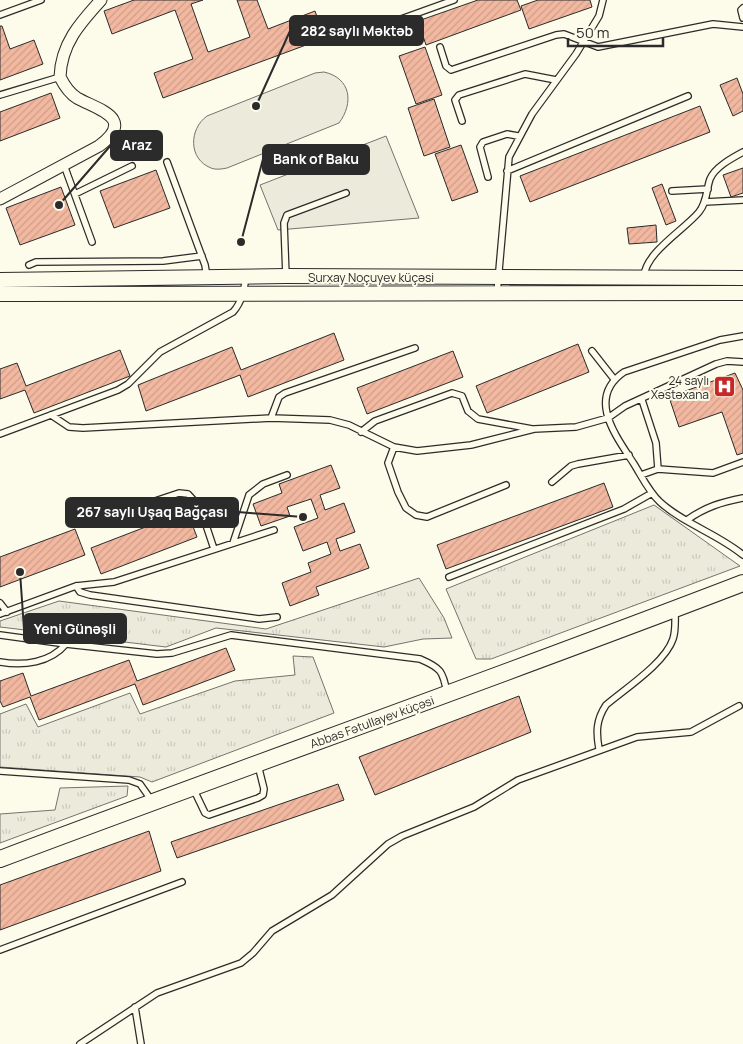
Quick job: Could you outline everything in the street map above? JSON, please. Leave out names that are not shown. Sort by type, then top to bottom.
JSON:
[{"type":"main road","name":"Abbas Fətullayev küçəsi","points":[[0,859],[192,786],[448,695],[743,582]]},
{"type":"street","points":[[0,199],[108,139],[114,130],[115,123],[112,115],[106,110],[72,94],[60,77],[63,51],[79,24],[101,0]]},
{"type":"street","name":"Surxay Noçuyev küçəsi","points":[[0,280],[286,276],[498,278],[644,276],[743,278]]},
{"type":"street","name":"Surxay Noçuyev küçəsi","points":[[0,294],[743,293]]},
{"type":"lane","points":[[0,15],[41,0]]},
{"type":"lane","points":[[362,33],[454,0]]},
{"type":"lane","points":[[497,293],[509,157],[518,136],[599,16],[603,0]]},
{"type":"lane","points":[[743,8],[741,10],[743,18]]},
{"type":"lane","points":[[440,47],[446,66],[451,70],[556,35],[564,34],[598,47],[714,24],[743,27]]},
{"type":"lane","points":[[462,121],[455,100],[459,95],[525,74],[556,80]]},
{"type":"lane","points":[[0,95],[60,77]]},
{"type":"lane","points":[[507,170],[688,96]]},
{"type":"lane","points":[[488,176],[480,147],[483,142],[507,134],[518,136]]},
{"type":"lane","points":[[644,276],[648,261],[699,212],[706,202],[711,177],[718,168],[743,152]]},
{"type":"lane","points":[[167,162],[202,256],[207,277]]},
{"type":"lane","points":[[64,164],[92,242]]},
{"type":"lane","points":[[75,194],[132,166]]},
{"type":"lane","points":[[672,191],[708,188]]},
{"type":"lane","points":[[286,276],[284,222],[287,215],[346,193]]},
{"type":"lane","points":[[706,202],[743,200]]},
{"type":"lane","points":[[29,266],[36,262],[174,260],[202,256]]},
{"type":"lane","points":[[0,434],[118,390],[128,384],[160,352],[233,312],[244,293],[246,277]]},
{"type":"lane","points":[[743,336],[720,340],[644,364],[614,379],[607,390],[605,401],[608,418],[628,455],[652,493],[660,502],[743,555]]},
{"type":"lane","points":[[271,418],[279,397],[286,393],[415,348]]},
{"type":"lane","points":[[592,351],[614,379]]},
{"type":"lane","points":[[51,415],[69,427],[83,428],[271,418],[330,420],[349,425],[394,448],[417,451],[471,445],[534,429],[576,427],[608,418],[625,406],[642,400],[661,389],[716,364],[727,361],[743,362]]},
{"type":"lane","points":[[361,432],[375,421],[452,393],[462,396],[468,411],[478,419],[534,429]]},
{"type":"lane","points":[[642,400],[656,443],[658,469]]},
{"type":"lane","points":[[394,448],[388,463],[390,474],[406,508],[416,515],[427,517],[506,485]]},
{"type":"lane","points":[[552,482],[571,466],[628,455]]},
{"type":"lane","points":[[641,476],[658,469],[702,474],[713,473],[743,462]]},
{"type":"lane","points":[[233,543],[249,495],[263,484],[287,476]]},
{"type":"lane","points":[[146,504],[179,493],[188,494],[200,507],[214,550]]},
{"type":"lane","points":[[449,577],[624,509],[652,493]]},
{"type":"lane","points":[[688,520],[701,511],[720,503],[743,498]]},
{"type":"lane","points":[[0,614],[76,586],[114,582],[274,530]]},
{"type":"lane","points":[[76,586],[80,592],[90,595],[259,619],[277,617]]},
{"type":"lane","points":[[0,603],[7,612]]},
{"type":"lane","points":[[600,749],[596,726],[601,713],[606,705],[657,662],[669,649],[674,637],[675,609]]},
{"type":"lane","points":[[0,636],[157,654],[172,653],[231,635],[420,659],[436,666],[443,675],[448,695]]},
{"type":"lane","points":[[0,662],[15,665],[32,664],[61,650],[66,644]]},
{"type":"lane","points":[[80,1044],[157,993],[240,962],[253,953],[272,930],[332,896],[388,844],[402,836],[474,807],[518,780],[636,737],[690,732],[739,706]]},
{"type":"lane","points":[[192,786],[205,813],[209,815],[263,795],[258,763]]},
{"type":"lane","points":[[0,771],[129,780],[140,784],[152,801]]},
{"type":"lane","points":[[0,950],[182,882]]},
{"type":"lane","points":[[135,1007],[141,1044]]},
{"type":"green space","points":[[324,72],[340,80],[347,92],[347,107],[339,123],[227,168],[211,168],[203,164],[198,158],[195,151],[194,136],[197,128],[207,116],[315,73]]},
{"type":"green space","points":[[654,505],[740,566],[491,659],[476,659],[446,589]]},
{"type":"green space","points":[[419,578],[444,618],[452,638],[423,639],[384,647],[216,628],[166,647],[0,627],[0,621],[59,601],[266,629]]},
{"type":"green space","points":[[293,656],[313,657],[334,713],[152,782],[140,777],[0,767],[0,714],[26,704],[38,727],[130,693],[140,714],[235,681],[295,675]]},
{"type":"green space","points":[[128,786],[127,796],[0,843],[0,814],[55,810],[60,788]]},
{"type":"shaded area","points":[[386,136],[419,218],[278,230],[260,185]]},
{"type":"building","points":[[134,0],[203,0],[191,4],[208,52],[250,37],[237,0],[257,0],[268,29],[315,11],[325,38],[163,98],[154,73],[193,59],[175,10],[112,34],[104,11]]},
{"type":"building","points":[[478,0],[517,0],[521,10],[426,45],[418,21]]},
{"type":"building","points":[[538,0],[590,0],[592,7],[529,29],[521,6]]},
{"type":"building","points":[[0,26],[2,26],[10,49],[34,40],[43,64],[0,80]]},
{"type":"building","points":[[425,47],[442,95],[416,104],[399,56]]},
{"type":"building","points":[[737,78],[743,94],[743,111],[733,116],[720,85]]},
{"type":"building","points":[[51,93],[60,118],[0,141],[0,112]]},
{"type":"building","points":[[434,99],[450,147],[424,156],[408,108]]},
{"type":"building","points":[[700,106],[710,132],[530,202],[520,176]]},
{"type":"building","points":[[461,145],[478,192],[452,201],[435,154]]},
{"type":"building","points":[[743,168],[743,193],[731,197],[723,175]]},
{"type":"building","points":[[156,170],[170,208],[114,228],[100,191]]},
{"type":"building","points":[[662,184],[676,221],[666,225],[652,188]]},
{"type":"building","points":[[61,187],[75,225],[20,245],[6,208]]},
{"type":"building","points":[[656,225],[657,242],[629,244],[627,228]]},
{"type":"building","points":[[334,333],[344,360],[248,397],[240,375],[146,411],[138,385],[232,347],[241,370]]},
{"type":"building","points":[[578,344],[589,372],[487,413],[476,386]]},
{"type":"building","points":[[120,350],[130,376],[34,413],[25,390],[0,399],[0,369],[17,363],[26,386]]},
{"type":"building","points":[[453,351],[463,377],[367,414],[357,388]]},
{"type":"building","points":[[735,373],[743,390],[743,453],[737,455],[722,412],[679,427],[669,397]]},
{"type":"building","points":[[331,465],[340,488],[320,495],[325,510],[344,503],[355,532],[336,539],[340,551],[360,544],[369,568],[316,587],[319,595],[290,606],[282,583],[311,572],[308,563],[331,554],[327,542],[303,551],[294,527],[318,518],[311,499],[287,507],[290,516],[261,526],[253,504],[282,493],[279,484]]},
{"type":"building","points":[[604,483],[613,507],[446,569],[437,545]]},
{"type":"building","points":[[187,511],[197,537],[101,574],[91,548]]},
{"type":"building","points":[[75,529],[85,555],[0,587],[0,557]]},
{"type":"building","points":[[226,648],[235,670],[143,705],[135,684],[39,720],[30,697],[3,707],[0,701],[0,681],[23,673],[31,696],[129,660],[137,681]]},
{"type":"building","points":[[519,696],[531,732],[375,795],[359,757]]},
{"type":"building","points":[[338,784],[344,800],[177,858],[171,842]]},
{"type":"building","points":[[149,831],[161,871],[0,930],[0,885]]},
{"type":"place","name":"282 saylı Məktəb","points":[[256,106]]},
{"type":"place","name":"Araz","points":[[59,205]]},
{"type":"place","name":"Bank of Baku","points":[[241,242]]},
{"type":"place","name":"24 saylı Xəstəxana","points":[[725,387]]},
{"type":"place","name":"267 saylı Uşaq Bağçası","points":[[303,517]]},
{"type":"place","name":"Yeni Günəşli","points":[[20,572]]}]
